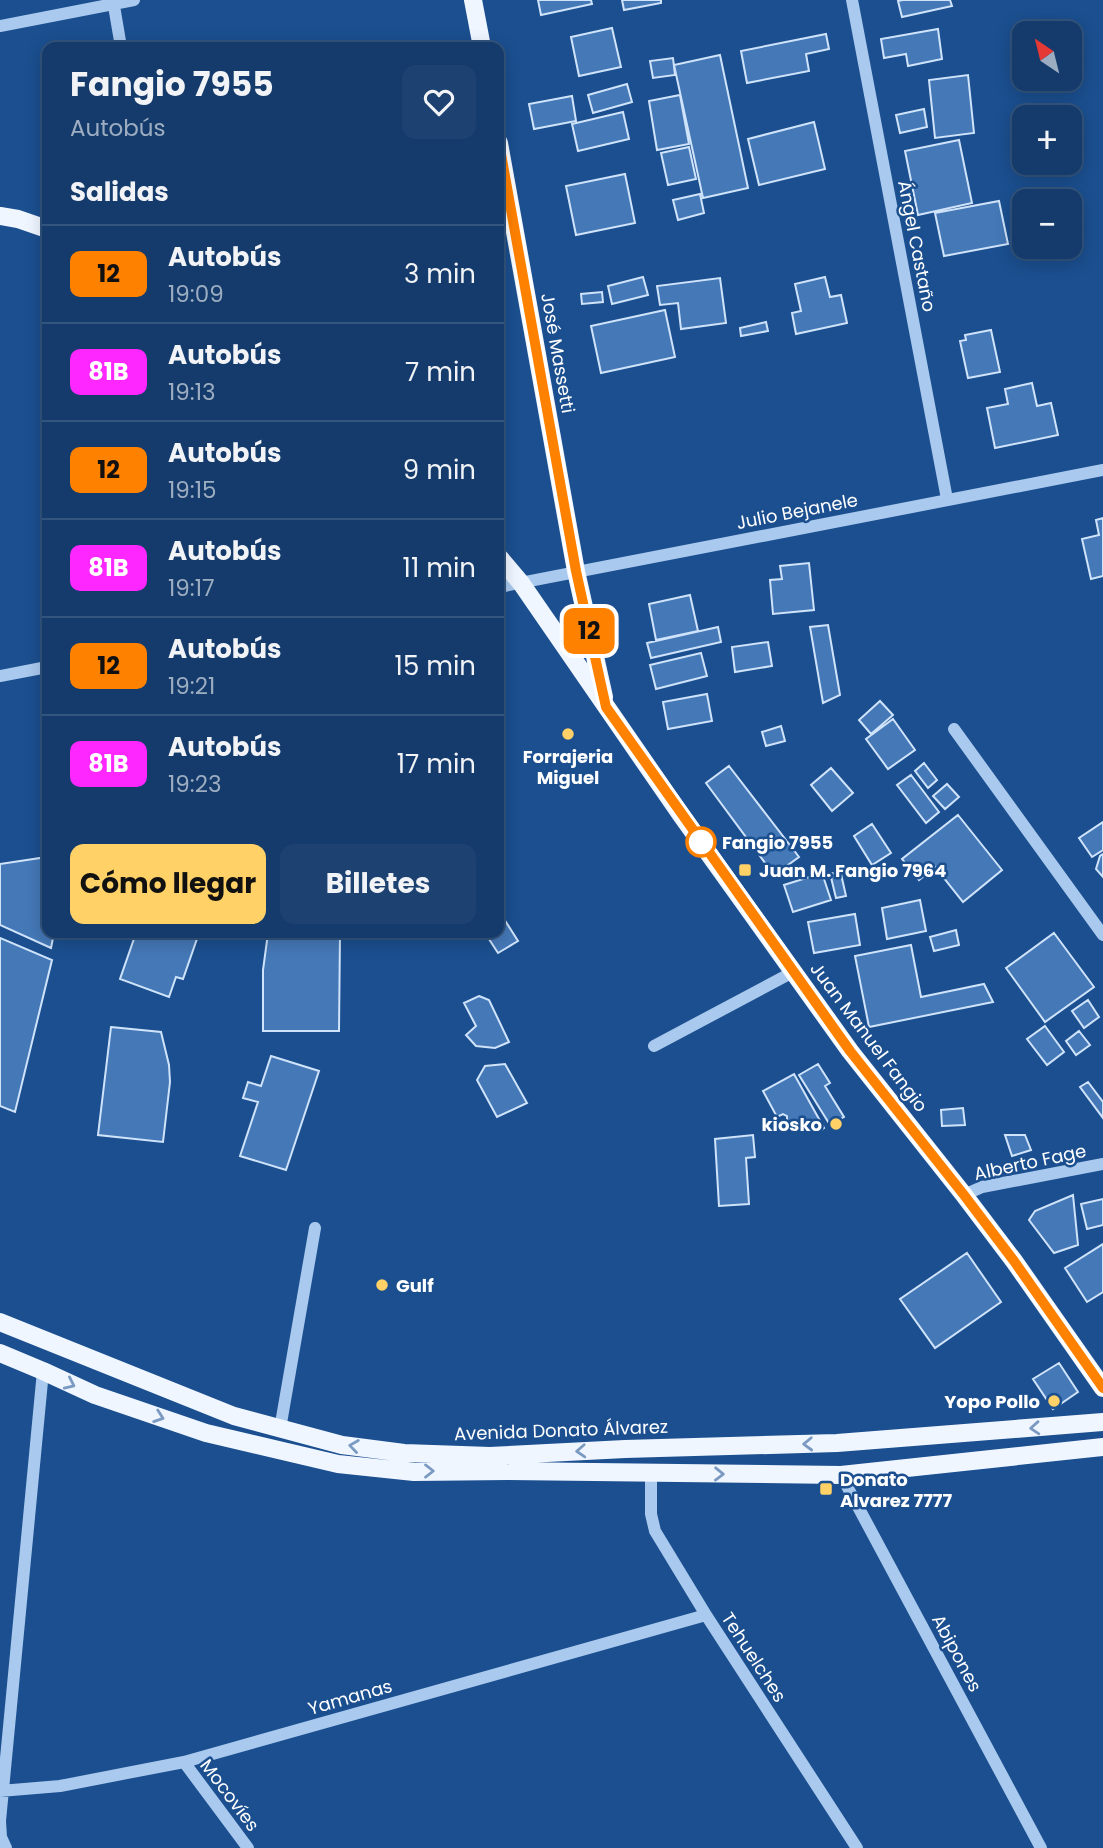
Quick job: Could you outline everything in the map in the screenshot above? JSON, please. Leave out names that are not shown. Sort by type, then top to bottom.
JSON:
[{"type":"main road","points":[[473,0],[481,42]]},
{"type":"main road","name":"José Massetti","points":[[504,171],[576,571]]},
{"type":"main road","points":[[0,216],[42,227]]},
{"type":"main road","name":"Juan Manuel Fangio","points":[[504,563],[521,583],[793,972],[872,1080],[1014,1261],[1103,1388]]},
{"type":"main road","name":"Juan Manuel Fangio","points":[[576,571],[606,707]]},
{"type":"main road","name":"Avenida Donato Álvarez","points":[[0,1322],[234,1416],[342,1445],[404,1453],[490,1456],[838,1443],[1103,1422]]},
{"type":"main road","points":[[0,1353],[95,1395],[205,1433],[338,1464],[414,1472],[841,1475],[1103,1447]]},
{"type":"street","points":[[0,26],[134,0]]},
{"type":"street","name":"Ángel Castaño","points":[[852,0],[947,499]]},
{"type":"street","points":[[113,2],[120,42]]},
{"type":"street","name":"Julio Bejanele","points":[[504,586],[1103,470]]},
{"type":"street","points":[[0,676],[42,668]]},
{"type":"street","points":[[954,729],[1103,935]]},
{"type":"street","points":[[654,1046],[793,972]]},
{"type":"street","name":"Alberto Fage","points":[[964,1195],[982,1187],[1103,1164]]},
{"type":"street","points":[[280,1429],[315,1228]]},
{"type":"street","points":[[6,1848],[1,1837],[1,1792],[43,1371]]},
{"type":"street","name":"Tehuelches","points":[[651,1474],[651,1514],[655,1531],[706,1615],[857,1848]]},
{"type":"street","name":"Abipones","points":[[841,1475],[1041,1848]]},
{"type":"street","name":"Yamanas","points":[[1,1792],[60,1786],[184,1762],[706,1615]]},
{"type":"street","name":"Mocovíes","points":[[184,1762],[248,1848]]},
{"type":"building","points":[[538,0],[591,0],[592,4],[541,15]]},
{"type":"building","points":[[622,0],[661,0],[661,3],[624,10]]},
{"type":"building","points":[[950,0],[952,6],[902,17],[898,1]]},
{"type":"building","points":[[612,28],[621,67],[579,76],[571,37]]},
{"type":"building","points":[[938,29],[942,59],[908,66],[906,54],[884,58],[881,39]]},
{"type":"building","points":[[826,34],[829,49],[806,54],[809,71],[747,83],[741,51]]},
{"type":"building","points":[[720,55],[748,188],[703,198],[674,65]]},
{"type":"building","points":[[673,58],[675,75],[653,78],[650,61]]},
{"type":"building","points":[[968,75],[974,133],[935,138],[929,80]]},
{"type":"building","points":[[627,84],[632,102],[593,113],[588,95]]},
{"type":"building","points":[[680,95],[689,144],[657,150],[649,101]]},
{"type":"building","points":[[572,96],[576,121],[534,129],[529,104]]},
{"type":"building","points":[[924,109],[927,127],[900,133],[896,115]]},
{"type":"building","points":[[623,112],[629,139],[578,151],[572,124]]},
{"type":"building","points":[[814,122],[825,169],[759,185],[748,139]]},
{"type":"building","points":[[959,140],[972,203],[918,215],[905,151]]},
{"type":"building","points":[[689,147],[696,179],[668,185],[661,153]]},
{"type":"building","points":[[625,174],[635,223],[576,235],[566,186]]},
{"type":"building","points":[[700,194],[704,213],[678,220],[673,200]]},
{"type":"building","points":[[999,201],[1008,244],[944,256],[935,213]]},
{"type":"building","points":[[643,277],[648,295],[612,304],[608,286]]},
{"type":"building","points":[[825,277],[830,297],[841,295],[847,323],[796,334],[792,313],[801,311],[795,284]]},
{"type":"building","points":[[720,278],[726,323],[681,329],[678,303],[660,305],[657,286]]},
{"type":"building","points":[[602,292],[603,302],[582,304],[581,294]]},
{"type":"building","points":[[665,310],[675,357],[601,373],[591,326]]},
{"type":"building","points":[[766,322],[768,331],[741,336],[740,328]]},
{"type":"building","points":[[991,330],[1000,372],[968,378],[960,341],[966,340],[965,335]]},
{"type":"building","points":[[1032,383],[1037,406],[1051,403],[1058,435],[995,448],[987,408],[1008,404],[1005,389]]},
{"type":"building","points":[[1103,518],[1103,576],[1091,579],[1082,539],[1099,535],[1096,520]]},
{"type":"building","points":[[809,563],[814,610],[773,614],[770,580],[782,579],[780,566]]},
{"type":"building","points":[[690,595],[698,631],[656,640],[649,604]]},
{"type":"building","points":[[828,625],[840,695],[823,703],[810,627]]},
{"type":"building","points":[[718,627],[721,642],[651,658],[647,643]]},
{"type":"building","points":[[768,642],[772,666],[735,672],[732,647]]},
{"type":"building","points":[[701,653],[707,676],[656,689],[650,665]]},
{"type":"building","points":[[707,694],[712,721],[668,729],[663,702]]},
{"type":"building","points":[[880,701],[893,715],[871,734],[859,720]]},
{"type":"building","points":[[893,719],[915,750],[888,769],[866,739]]},
{"type":"building","points":[[781,726],[785,741],[766,746],[762,732]]},
{"type":"building","points":[[924,763],[937,780],[928,788],[915,771]]},
{"type":"building","points":[[729,766],[799,857],[774,875],[706,783]]},
{"type":"building","points":[[831,768],[853,793],[832,811],[811,785]]},
{"type":"building","points":[[911,775],[939,812],[926,823],[897,785]]},
{"type":"building","points":[[947,784],[959,797],[945,809],[933,796]]},
{"type":"building","points":[[958,815],[1002,870],[963,902],[935,867],[919,880],[902,859]]},
{"type":"building","points":[[1103,822],[1103,850],[1092,857],[1079,838]]},
{"type":"building","points":[[872,824],[891,853],[872,865],[854,836]]},
{"type":"building","points":[[1103,854],[1103,877],[1096,869]]},
{"type":"building","points":[[42,858],[42,938],[53,938],[51,948],[0,925],[0,864]]},
{"type":"building","points":[[822,873],[831,900],[793,912],[784,885]]},
{"type":"building","points":[[830,873],[841,874],[846,896],[836,898]]},
{"type":"building","points":[[920,900],[926,931],[887,939],[882,908]]},
{"type":"building","points":[[855,914],[860,945],[814,953],[808,922]]},
{"type":"building","points":[[504,919],[518,941],[498,953],[488,938],[504,938]]},
{"type":"building","points":[[956,930],[959,945],[934,951],[930,937]]},
{"type":"building","points":[[1054,933],[1094,987],[1045,1022],[1006,968]]},
{"type":"building","points":[[0,938],[52,960],[15,1112],[0,1106]]},
{"type":"building","points":[[134,938],[197,938],[183,979],[176,977],[169,997],[120,979]]},
{"type":"building","points":[[267,938],[340,938],[339,1031],[263,1031],[263,970]]},
{"type":"building","points":[[911,945],[921,997],[984,984],[993,1002],[869,1027],[855,956]]},
{"type":"building","points":[[479,996],[489,1000],[509,1042],[495,1048],[476,1046],[466,1035],[476,1026],[464,1003]]},
{"type":"building","points":[[1088,1000],[1099,1017],[1084,1028],[1072,1011]]},
{"type":"building","points":[[1045,1026],[1064,1052],[1047,1065],[1027,1039]]},
{"type":"building","points":[[111,1027],[161,1032],[170,1082],[163,1142],[98,1135]]},
{"type":"building","points":[[1079,1031],[1090,1045],[1076,1055],[1066,1041]]},
{"type":"building","points":[[271,1056],[319,1071],[286,1170],[240,1156],[258,1102],[243,1098],[248,1082],[261,1086]]},
{"type":"building","points":[[505,1064],[527,1103],[497,1117],[477,1080],[485,1066]]},
{"type":"building","points":[[818,1064],[830,1083],[825,1086],[844,1117],[830,1125],[799,1075]]},
{"type":"building","points":[[794,1074],[824,1128],[821,1130],[815,1127],[806,1130],[801,1126],[787,1125],[787,1116],[783,1114],[777,1117],[763,1091]]},
{"type":"building","points":[[1088,1082],[1103,1102],[1103,1118],[1080,1087]]},
{"type":"building","points":[[963,1108],[965,1125],[942,1126],[941,1110]]},
{"type":"building","points":[[753,1135],[755,1157],[746,1158],[749,1204],[719,1206],[715,1139]]},
{"type":"building","points":[[1005,1135],[1025,1135],[1031,1150],[1012,1156]]},
{"type":"building","points":[[1073,1195],[1078,1245],[1054,1253],[1029,1220],[1035,1211]]},
{"type":"building","points":[[1103,1199],[1103,1225],[1087,1229],[1081,1204]]},
{"type":"building","points":[[1103,1244],[1103,1292],[1087,1302],[1065,1268]]},
{"type":"building","points":[[967,1253],[1001,1302],[935,1348],[900,1299]]},
{"type":"building","points":[[1059,1363],[1078,1392],[1053,1409],[1033,1379]]},
{"type":"bus line","name":"12","points":[[504,171],[576,571],[606,707],[850,1051],[1014,1261],[1103,1388]]},
{"type":"place","name":"Forrajeria Miguel","points":[[568,734]]},
{"type":"place","name":"Fangio 7955","points":[[701,842]]},
{"type":"place","name":"Juan M. Fangio 7964","points":[[745,870]]},
{"type":"place","name":"kiosko","points":[[836,1124]]},
{"type":"place","name":"Gulf","points":[[382,1285]]},
{"type":"place","name":"Yopo Pollo","points":[[1054,1401]]},
{"type":"place","name":"Donato Alvarez 7777","points":[[826,1489]]}]
